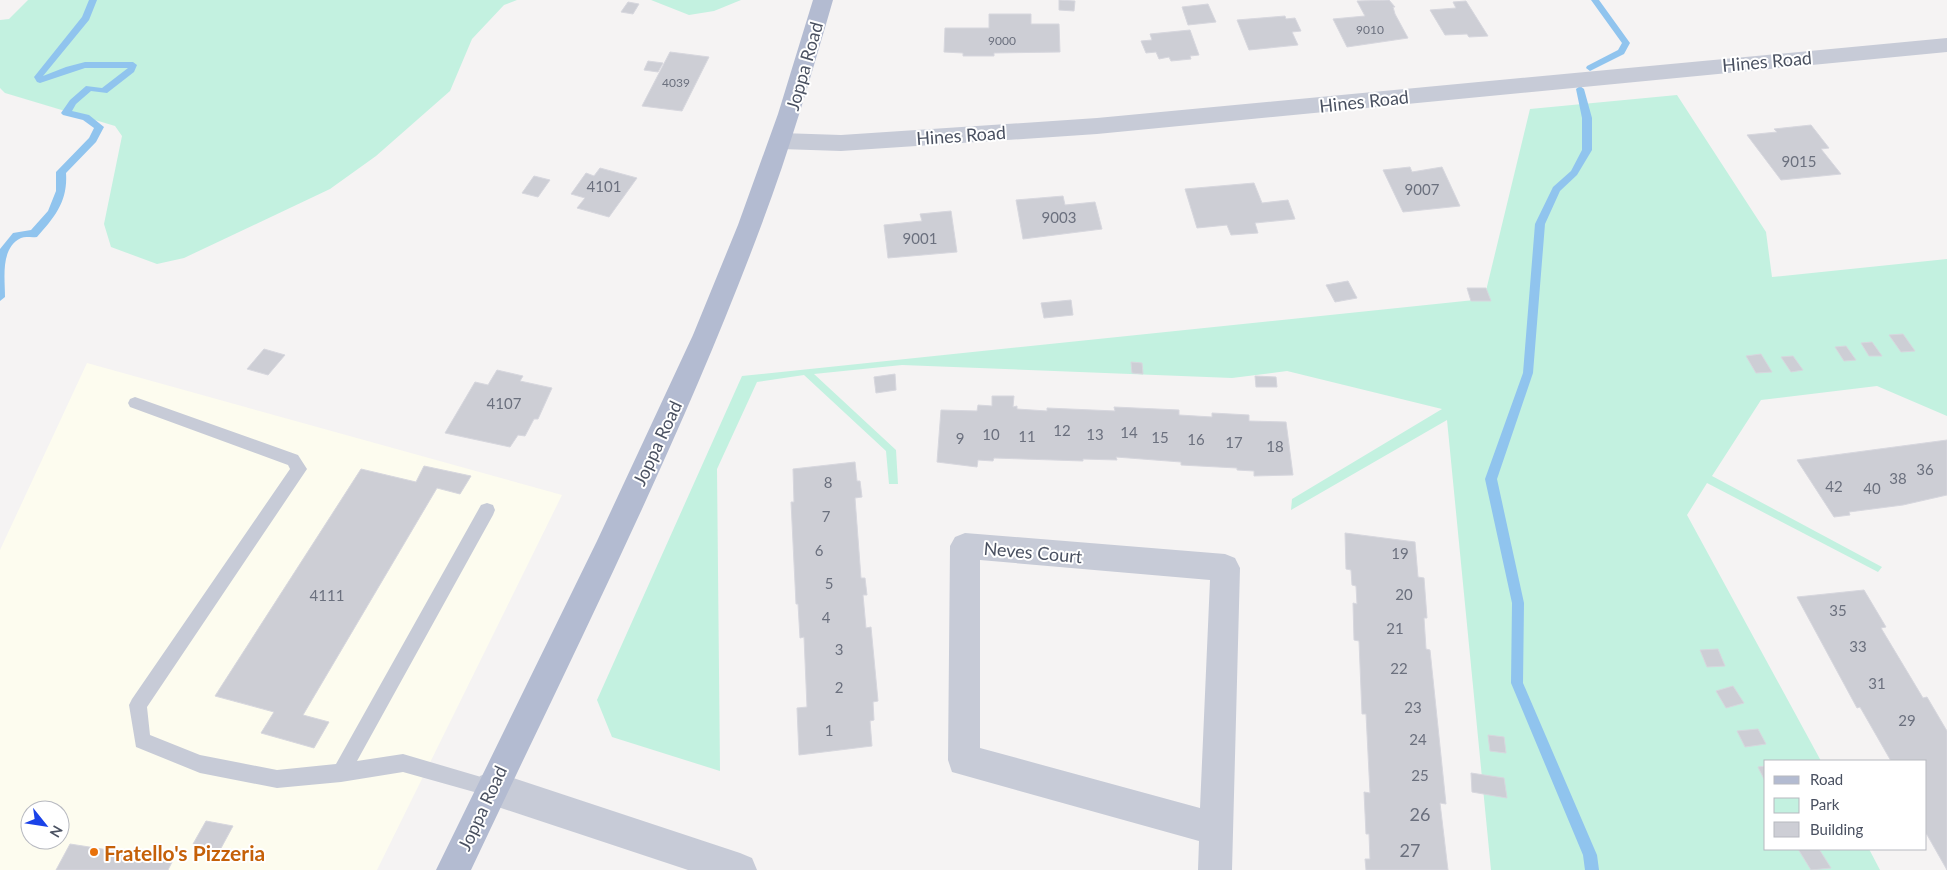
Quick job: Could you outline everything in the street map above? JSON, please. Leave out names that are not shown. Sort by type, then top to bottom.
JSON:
[{"type":"main road","name":"Joppa Road","points":[[453,870],[642,477],[708,331],[781,142],[822,0]]},
{"type":"street","name":"Hines Road","points":[[781,142],[841,143],[1097,126],[1947,45]]},
{"type":"street","name":"Neves Court","points":[[1215,870],[1225,568],[965,546],[964,760],[1216,829]]},
{"type":"street","points":[[492,788],[740,870]]},
{"type":"lane","points":[[135,402],[293,460],[299,469],[138,706],[142,741],[200,764],[277,779],[341,773],[402,763],[492,788]]},
{"type":"lane","points":[[341,773],[487,510]]},
{"type":"shaded area","points":[[87,363],[562,495],[377,870],[0,870],[0,550]]},
{"type":"green space","points":[[28,0],[517,0],[504,5],[472,39],[450,91],[376,156],[330,189],[184,258],[157,264],[111,247],[104,224],[122,136],[115,126],[5,93],[0,88],[0,20],[9,19]]},
{"type":"green space","points":[[651,0],[741,0],[714,11],[689,15]]},
{"type":"green space","points":[[1677,95],[1766,232],[1772,277],[1947,259],[1947,416],[1877,386],[1761,400],[1712,476],[1882,567],[1878,572],[1707,483],[1687,515],[1820,760],[1764,760],[1764,850],[1870,850],[1880,870],[1491,870],[1447,420],[1291,510],[1292,499],[1442,409],[1287,371],[1232,378],[902,365],[814,374],[896,450],[898,484],[889,484],[886,451],[804,375],[757,382],[717,469],[720,771],[612,737],[597,700],[742,376],[1484,299],[1530,109]]},
{"type":"building","points":[[1059,0],[1075,1],[1074,11],[1059,10]]},
{"type":"building","points":[[1389,0],[1395,7],[1393,7],[1395,14],[1408,38],[1347,47],[1333,19],[1365,16],[1357,1]]},
{"type":"building","points":[[1466,1],[1488,36],[1469,37],[1467,34],[1445,35],[1430,10],[1456,8],[1453,2]]},
{"type":"building","points":[[628,2],[639,4],[633,14],[621,12]]},
{"type":"building","points":[[1208,4],[1216,22],[1188,25],[1182,7]]},
{"type":"building","points":[[989,14],[1031,14],[1031,24],[1059,24],[1060,52],[994,53],[994,56],[963,56],[963,53],[944,52],[945,28],[989,28]]},
{"type":"building","points":[[1285,16],[1286,19],[1295,18],[1301,31],[1292,32],[1298,45],[1249,50],[1237,20]]},
{"type":"building","points":[[1190,30],[1199,55],[1190,56],[1191,59],[1171,61],[1169,57],[1159,59],[1156,52],[1146,53],[1141,41],[1152,40],[1150,34]]},
{"type":"building","points":[[670,52],[709,57],[682,111],[642,106]]},
{"type":"building","points":[[648,61],[663,63],[658,72],[644,70]]},
{"type":"building","points":[[1811,125],[1829,148],[1821,149],[1841,174],[1781,180],[1747,135],[1777,132],[1774,129]]},
{"type":"building","points":[[1410,167],[1412,172],[1442,167],[1460,206],[1403,212],[1383,170]]},
{"type":"building","points":[[600,168],[637,178],[609,217],[577,208],[585,198],[571,194],[586,173],[594,176]]},
{"type":"building","points":[[534,176],[550,180],[538,197],[522,193]]},
{"type":"building","points":[[1254,183],[1262,203],[1288,200],[1295,219],[1255,223],[1258,233],[1231,235],[1227,225],[1197,228],[1185,189]]},
{"type":"building","points":[[1063,196],[1065,205],[1095,202],[1102,229],[1023,239],[1016,200]]},
{"type":"building","points":[[951,211],[957,252],[888,258],[884,225],[922,221],[920,214]]},
{"type":"building","points":[[1348,281],[1357,298],[1335,302],[1326,285]]},
{"type":"building","points":[[1467,288],[1486,288],[1491,301],[1471,301]]},
{"type":"building","points":[[1071,300],[1073,315],[1044,318],[1041,303]]},
{"type":"building","points":[[1903,334],[1915,351],[1901,352],[1889,335]]},
{"type":"building","points":[[1872,342],[1882,356],[1869,356],[1861,343]]},
{"type":"building","points":[[1846,346],[1856,360],[1844,361],[1835,347]]},
{"type":"building","points":[[264,349],[285,355],[268,375],[247,369]]},
{"type":"building","points":[[1761,354],[1772,372],[1756,373],[1746,356]]},
{"type":"building","points":[[1793,356],[1803,370],[1791,372],[1781,357]]},
{"type":"building","points":[[1131,362],[1142,363],[1143,374],[1132,373]]},
{"type":"building","points":[[497,370],[523,376],[520,381],[552,388],[538,419],[534,419],[525,436],[518,435],[510,447],[445,433],[475,382],[488,385]]},
{"type":"building","points":[[895,374],[896,390],[876,393],[874,377]]},
{"type":"building","points":[[1255,376],[1276,377],[1277,387],[1256,387]]},
{"type":"building","points":[[992,396],[1014,396],[1013,407],[1017,406],[1017,409],[1047,411],[1047,408],[1115,411],[1114,407],[1179,410],[1179,415],[1212,417],[1212,413],[1249,415],[1249,421],[1286,422],[1293,475],[1254,476],[1254,471],[1237,470],[1237,468],[1181,465],[1181,462],[1116,457],[1117,460],[1083,459],[1083,461],[994,458],[993,461],[978,460],[977,467],[937,462],[941,410],[977,411],[978,405],[992,406]]},
{"type":"building","points":[[1947,440],[1947,495],[1903,505],[1849,512],[1850,515],[1834,517],[1797,460]]},
{"type":"building","points":[[855,462],[857,481],[860,481],[862,497],[855,498],[861,578],[865,578],[867,595],[863,595],[866,628],[871,627],[878,701],[873,702],[874,720],[870,721],[872,746],[799,755],[797,708],[807,707],[804,637],[800,638],[798,604],[796,604],[791,502],[794,502],[793,469]]},
{"type":"building","points":[[424,466],[471,476],[460,494],[437,488],[303,715],[329,722],[314,748],[261,733],[274,712],[215,696],[361,469],[416,482]]},
{"type":"building","points":[[1345,533],[1415,542],[1418,577],[1424,578],[1427,618],[1424,618],[1426,649],[1430,650],[1446,804],[1440,803],[1448,870],[1366,870],[1365,859],[1370,859],[1369,834],[1366,834],[1364,792],[1370,793],[1366,714],[1362,714],[1359,641],[1354,640],[1353,603],[1357,604],[1356,586],[1352,585],[1351,570],[1346,569]]},
{"type":"building","points":[[1864,590],[1886,627],[1881,628],[1923,698],[1927,697],[1947,731],[1947,870],[1927,835],[1927,760],[1890,760],[1860,707],[1857,708],[1797,597]]},
{"type":"building","points":[[1718,649],[1725,666],[1707,667],[1700,650]]},
{"type":"building","points":[[1733,686],[1744,703],[1726,708],[1716,691]]},
{"type":"building","points":[[1758,729],[1766,744],[1745,747],[1737,731]]},
{"type":"building","points":[[1488,735],[1504,737],[1506,753],[1490,751]]},
{"type":"building","points":[[1764,766],[1764,779],[1758,767]]},
{"type":"building","points":[[1471,773],[1504,778],[1507,798],[1472,792]]},
{"type":"building","points":[[206,821],[233,826],[220,850],[193,844]]},
{"type":"building","name":"Fratello's Pizzeria","points":[[70,844],[173,860],[168,870],[56,870],[67,850],[70,850]]},
{"type":"building","points":[[1799,850],[1820,850],[1831,868],[1811,870]]},
{"type":"waterway","points":[[0,257],[13,239],[21,234],[33,234],[52,213],[61,191],[61,172],[93,140],[99,127],[86,117],[66,113],[73,102],[89,88],[104,91],[131,70],[133,65],[85,65],[44,79],[40,80],[38,77],[86,18],[93,0]]},
{"type":"waterway","points":[[1590,68],[1621,52],[1626,43],[1595,0]]},
{"type":"waterway","points":[[1580,89],[1587,118],[1587,150],[1574,173],[1556,189],[1540,224],[1528,373],[1491,479],[1518,603],[1517,683],[1590,855],[1592,870]]},
{"type":"waterway","points":[[0,261],[0,297]]},
{"type":"place","name":"Fratello's Pizzeria","points":[[94,852]]}]
